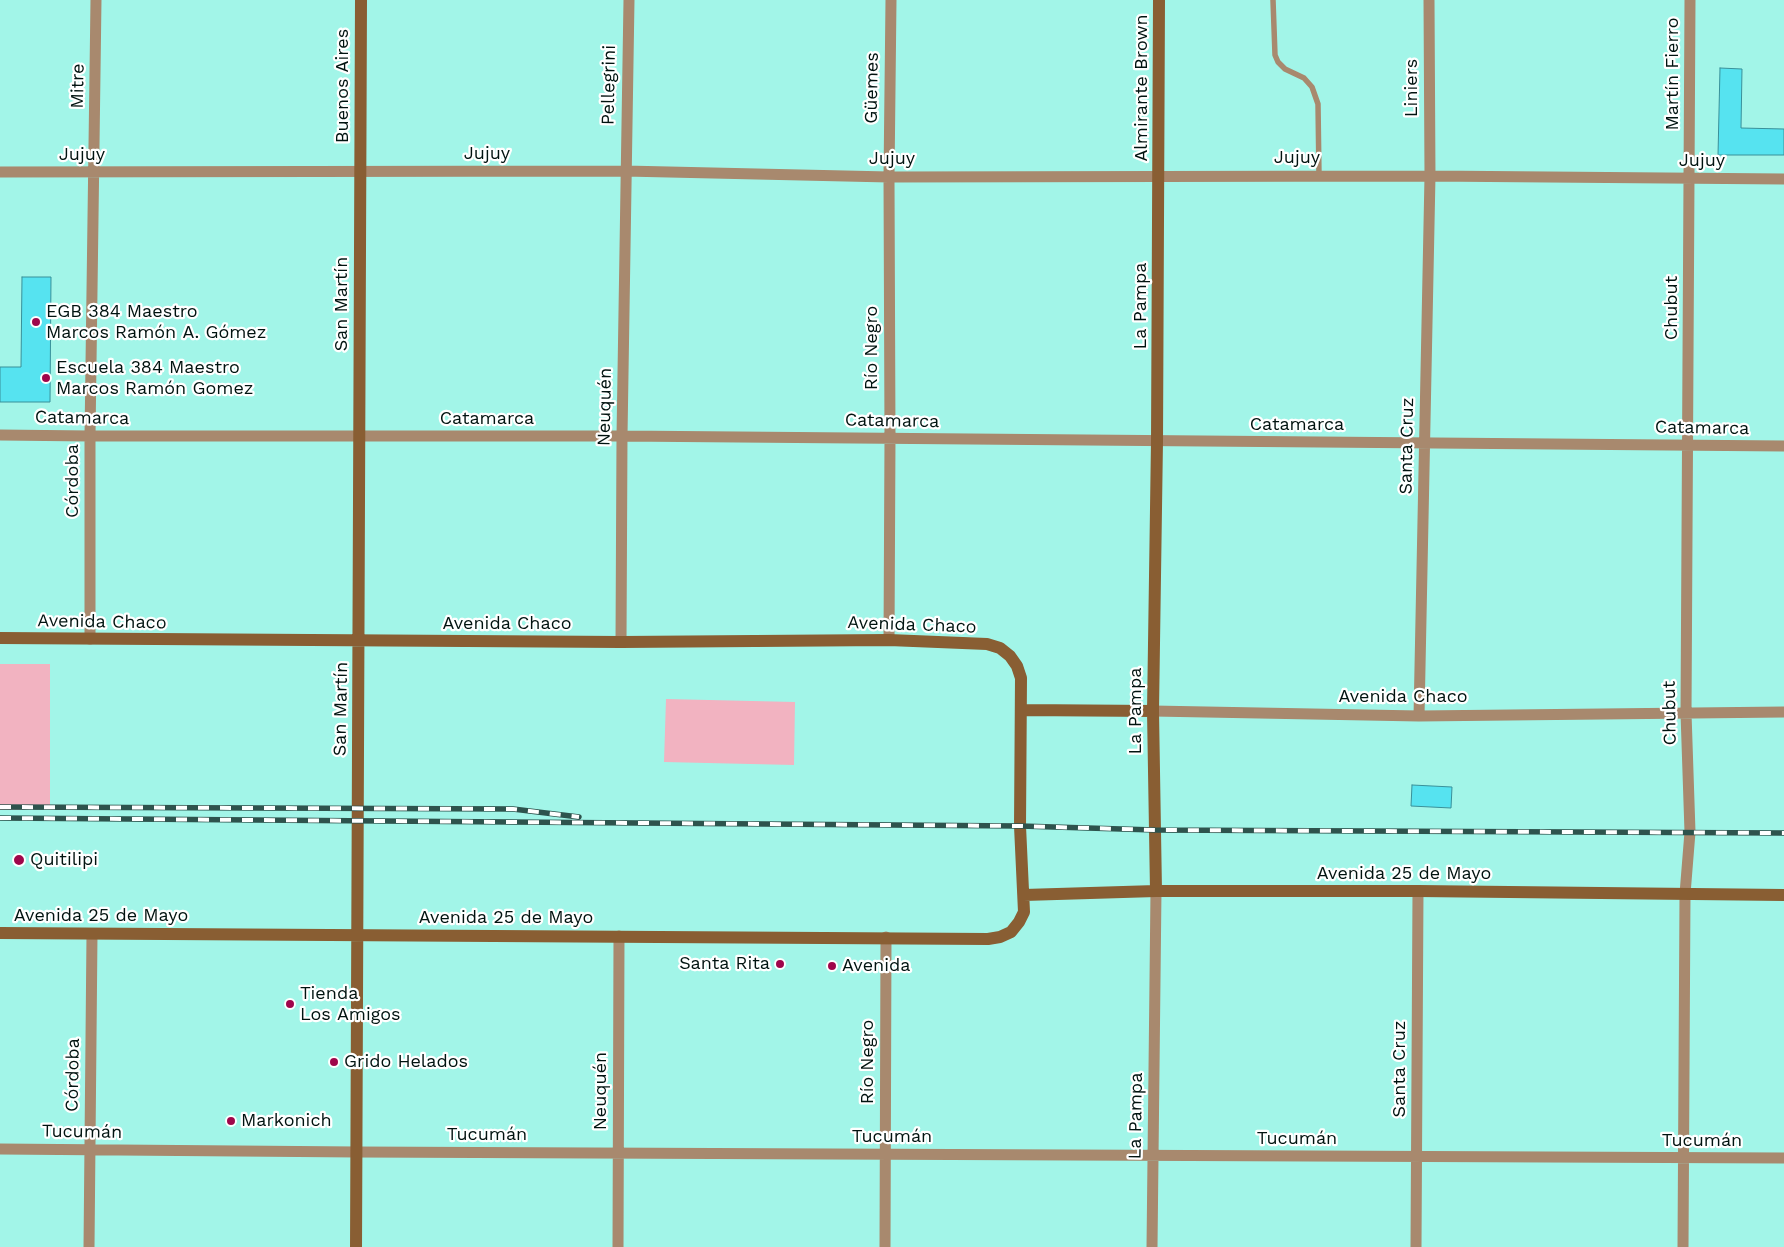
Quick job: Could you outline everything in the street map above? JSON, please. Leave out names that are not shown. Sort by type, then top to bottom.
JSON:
[{"type":"street","name":"Mitre","points":[[94,172],[96,0]]},
{"type":"street","name":"Buenos Aires","points":[[360,172],[361,0]]},
{"type":"street","name":"Pellegrini","points":[[625,171],[629,0]]},
{"type":"street","name":"Güemes","points":[[888,177],[891,0]]},
{"type":"street","name":"Almirante Brown","points":[[1159,0],[1159,176]]},
{"type":"street","name":"Liniers","points":[[1429,0],[1430,176]]},
{"type":"street","name":"Martín Fierro","points":[[1690,0],[1690,178]]},
{"type":"street","name":"Jujuy","points":[[0,172],[625,171],[888,177],[1430,176],[1784,179]]},
{"type":"street","name":"Neuquén","points":[[621,642],[625,171]]},
{"type":"street","name":"Córdoba","points":[[90,639],[90,436],[94,172]]},
{"type":"street","name":"San Martín","points":[[356,1247],[360,172]]},
{"type":"street","name":"La Pampa","points":[[1152,1247],[1156,891],[1152,711],[1159,176]]},
{"type":"street","name":"Santa Cruz","points":[[1419,716],[1430,176]]},
{"type":"street","name":"Río Negro","points":[[888,177],[889,640]]},
{"type":"street","name":"Chubut","points":[[1683,1247],[1685,894],[1690,832],[1686,713],[1690,178]]},
{"type":"street","name":"Catamarca","points":[[0,435],[622,436],[1784,446]]},
{"type":"street","name":"Avenida Chaco","points":[[0,638],[621,642],[889,640],[987,644],[1000,648],[1010,656],[1017,666],[1021,678],[1022,710],[1419,716],[1784,712]]},
{"type":"street","points":[[1022,710],[1020,826],[1024,896]]},
{"type":"street","name":"Avenida 25 de Mayo","points":[[0,933],[988,939],[1000,937],[1011,932],[1024,912],[1024,896],[1156,891],[1418,891],[1784,895]]},
{"type":"street","name":"Santa Cruz","points":[[1416,1247],[1418,891]]},
{"type":"street","name":"Córdoba","points":[[89,1247],[92,934]]},
{"type":"street","name":"Neuquén","points":[[618,1247],[619,936]]},
{"type":"street","name":"Río Negro","points":[[885,1247],[886,937]]},
{"type":"street","name":"Tucumán","points":[[0,1149],[1784,1158]]},
{"type":"lane","points":[[1273,0],[1275,55],[1278,62],[1285,69],[1304,78],[1312,87],[1318,104],[1319,176]]},
{"type":"shaded area","points":[[0,664],[50,664],[50,809],[0,810]]},
{"type":"shaded area","points":[[666,699],[795,702],[794,765],[664,762]]},
{"type":"building","points":[[1720,68],[1742,69],[1741,128],[1784,129],[1784,155],[1718,155]]},
{"type":"building","name":"EGB 384 Maestro Marcos Ramón A. Gómez","points":[[22,277],[51,277],[50,402],[0,402],[0,367],[21,367]]},
{"type":"building","points":[[1412,785],[1452,787],[1451,808],[1411,806]]},
{"type":"railway","points":[[0,807],[513,809],[579,817]]},
{"type":"railway","points":[[0,818],[1020,826],[1155,830],[1784,833]]},
{"type":"place","name":"EGB 384 Maestro Marcos Ramón A. Gómez","points":[[36,322]]},
{"type":"place","name":"Escuela 384 Maestro Marcos Ramón Gomez","points":[[46,378]]},
{"type":"place","name":"Quitilipi","points":[[19,860]]},
{"type":"place","name":"Santa Rita","points":[[780,964]]},
{"type":"place","name":"Avenida","points":[[832,966]]},
{"type":"place","name":"Tienda Los Amigos","points":[[290,1004]]},
{"type":"place","name":"Grido Helados","points":[[334,1062]]},
{"type":"place","name":"Markonich","points":[[231,1121]]}]
